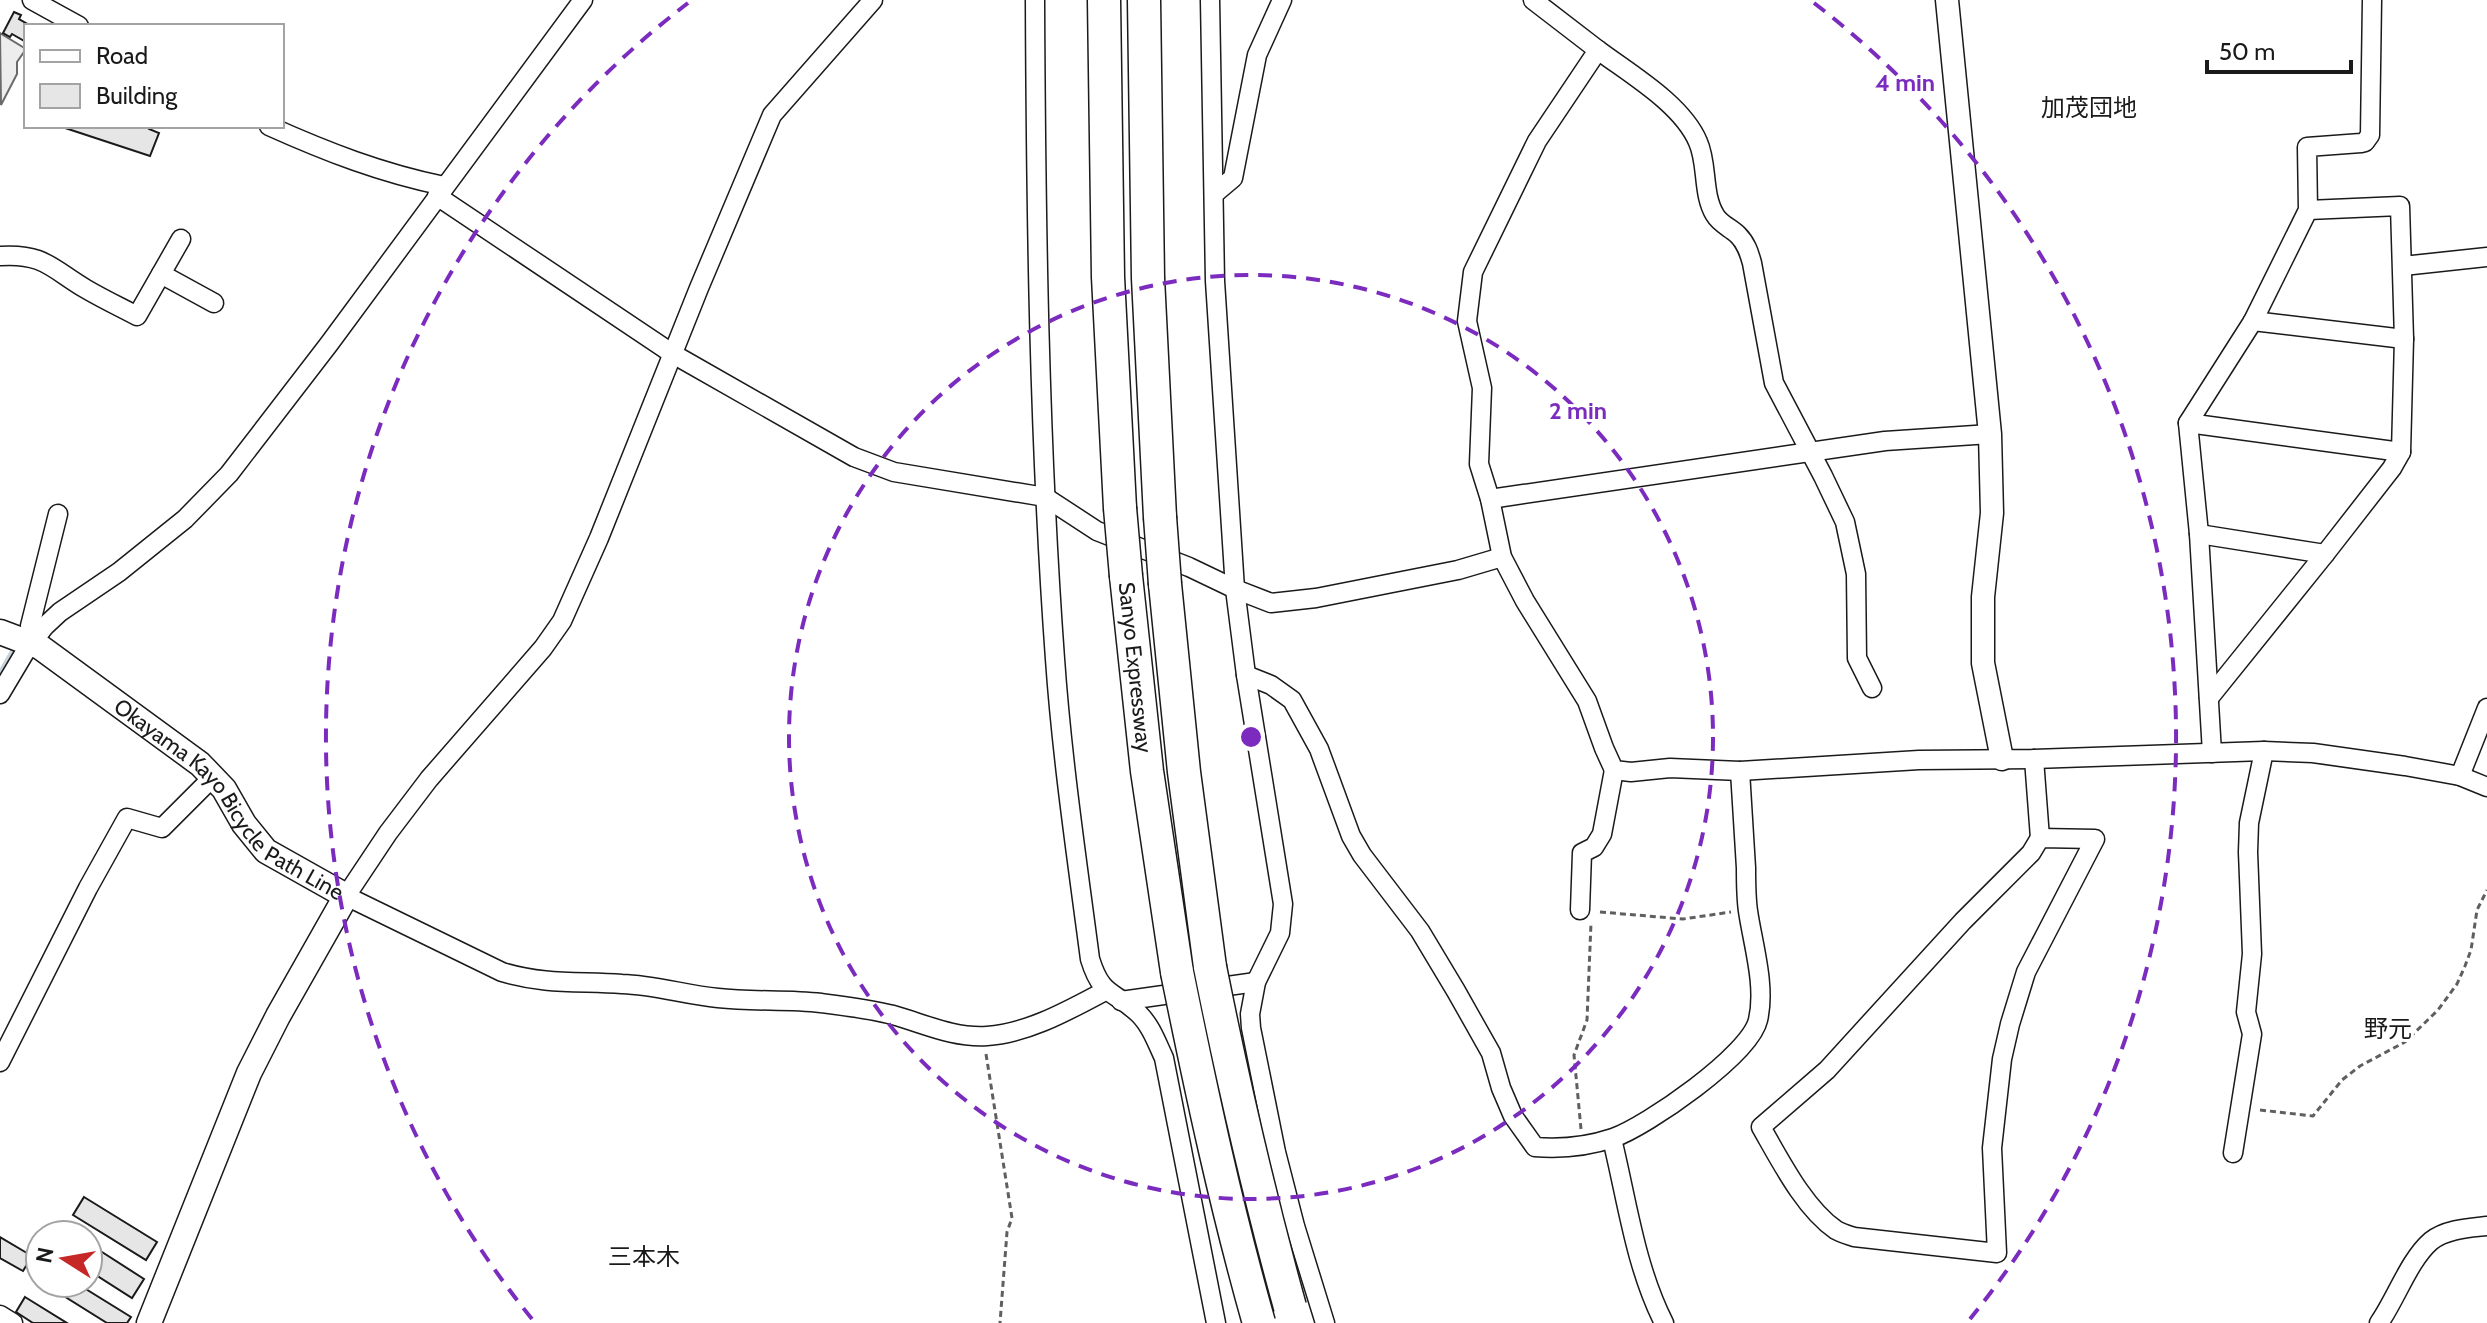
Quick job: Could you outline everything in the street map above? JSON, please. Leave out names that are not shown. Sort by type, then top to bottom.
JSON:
[{"type":"highway","name":"Sanyo Expressway","points":[[1104,0],[1108,277],[1120,508],[1147,771],[1177,972],[1213,1147],[1259,1323]]},
{"type":"highway","name":"Sanyo Expressway","points":[[1144,0],[1148,278],[1160,517],[1184,772],[1210,967],[1246,1139],[1294,1318]]},
{"type":"main road","name":"Okayama Kayo Bicycle Path Line","points":[[23,637],[62,662],[214,776],[244,824],[266,851],[341,893],[249,1073],[156,1320]]},
{"type":"street","points":[[32,0],[75,24]]},
{"type":"street","points":[[23,637],[119,572],[185,519],[229,474],[583,0]]},
{"type":"street","points":[[873,0],[772,115],[670,352],[599,538],[562,621],[543,648],[429,779],[341,893],[502,972],[528,980],[622,983],[716,998],[821,1003],[893,1015],[938,1031],[983,1036],[1006,1034],[1113,996],[1256,982]]},
{"type":"street","points":[[1035,0],[1036,249],[1045,497],[1055,662],[1090,959],[1095,977],[1113,996],[1140,1015],[1164,1058],[1216,1323]]},
{"type":"street","points":[[1210,0],[1215,281],[1235,589],[1283,904],[1280,933],[1256,982],[1250,1014],[1251,1028],[1295,1226],[1325,1323]]},
{"type":"street","points":[[1214,194],[1233,178],[1257,55],[1282,0]]},
{"type":"street","points":[[1533,0],[1671,106],[1698,141],[1714,214],[1747,247],[1774,383],[1835,498],[1852,547],[1856,574],[1857,658],[1872,688]]},
{"type":"street","points":[[1947,0],[1990,434],[1992,513],[1983,597],[1983,663],[2002,759]]},
{"type":"street","points":[[2212,753],[2199,534],[2188,423],[2253,321],[2308,210],[2307,147],[2361,143],[2370,135],[2372,0]]},
{"type":"street","points":[[1580,910],[1582,853],[1594,847],[1602,834],[1614,770],[1587,701],[1525,601],[1502,557],[1479,464],[1482,388],[1467,321],[1473,272],[1537,141],[1598,50]]},
{"type":"street","points":[[273,128],[309,144],[441,191],[670,352],[854,457],[894,472],[1045,497],[1097,531],[1271,603],[1316,598],[1458,570],[1502,557]]},
{"type":"street","points":[[2209,698],[2325,554],[2401,452],[2404,339],[2400,206],[2308,210]]},
{"type":"street","points":[[0,256],[18,255],[40,260],[137,316],[181,239]]},
{"type":"street","points":[[2403,266],[2487,257]]},
{"type":"street","points":[[161,274],[214,303]]},
{"type":"street","points":[[2253,321],[2404,339]]},
{"type":"street","points":[[2188,423],[2401,452]]},
{"type":"street","points":[[1490,499],[1885,441],[1990,434]]},
{"type":"street","points":[[0,694],[30,626],[58,514]]},
{"type":"street","points":[[2199,534],[2325,554]]},
{"type":"street","points":[[1246,675],[1271,685],[1292,700],[1319,749],[1351,836],[1420,931],[1456,991],[1491,1053],[1513,1116],[1535,1147],[1555,1149],[1612,1139],[1642,1125],[1687,1095],[1741,1045],[1758,1022],[1759,985],[1747,909],[1740,771]]},
{"type":"street","points":[[2460,776],[2487,708]]},
{"type":"street","points":[[1614,770],[1631,772],[1670,768],[1740,771],[1919,760],[2264,751],[2354,758],[2460,776],[2487,787]]},
{"type":"street","points":[[2233,1153],[2252,1034],[2246,1012],[2252,954],[2248,838],[2264,751]]},
{"type":"street","points":[[2034,759],[2040,838],[2031,853],[1963,921],[1827,1070],[1761,1127],[1795,1184],[1813,1208],[1836,1230],[1854,1237],[1997,1253],[1992,1148],[2002,1059],[2010,1024],[2030,963],[2095,839],[2040,838]]},
{"type":"street","points":[[0,1062],[127,818],[162,828],[214,776]]},
{"type":"street","points":[[1612,1139],[1638,1254],[1652,1299],[1664,1323]]},
{"type":"street","points":[[2379,1323],[2417,1258],[2432,1241],[2461,1230],[2487,1226]]},
{"type":"street","points":[[0,1315],[13,1323]]},
{"type":"path","points":[[2240,1107],[2313,1116],[2342,1080],[2405,1042],[2438,1010],[2457,984],[2471,950],[2477,910],[2487,890]]},
{"type":"path","points":[[1580,910],[1683,919],[1747,909]]},
{"type":"path","points":[[1580,910],[1592,917],[1587,1020],[1574,1055],[1582,1144]]},
{"type":"path","points":[[983,1036],[1012,1218],[1007,1232],[1000,1323]]},
{"type":"shaded area","points":[[0,33],[24,48],[17,62],[17,74],[1,105]]},
{"type":"building","points":[[14,12],[28,24],[24,24],[24,41],[3,33]]},
{"type":"building","points":[[65,128],[149,128],[159,133],[150,156]]},
{"type":"building","points":[[84,1197],[157,1242],[146,1260],[104,1234],[104,1219],[79,1219],[73,1215]]},
{"type":"building","points":[[0,1237],[24,1251],[24,1269],[23,1271],[0,1258]]},
{"type":"building","points":[[104,1253],[144,1279],[132,1298],[104,1280]]},
{"type":"building","points":[[24,1299],[28,1299],[67,1323],[33,1323],[16,1312]]},
{"type":"building","points":[[69,1299],[102,1299],[131,1317],[127,1323],[107,1323]]},
{"type":"waterway","points":[[0,674],[18,643]]},
{"type":"district","name":"加茂団地","points":[[2089,107]]},
{"type":"district","name":"野元","points":[[2388,1028]]},
{"type":"district","name":"三本木","points":[[644,1256]]}]
